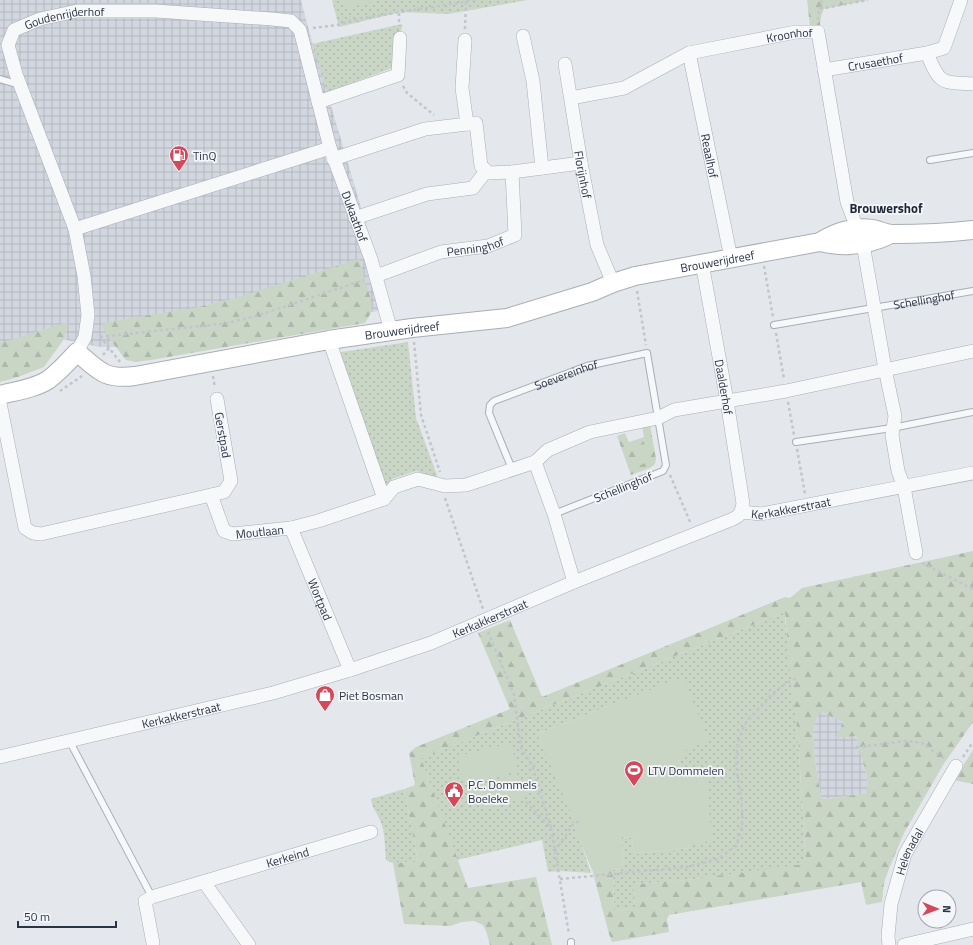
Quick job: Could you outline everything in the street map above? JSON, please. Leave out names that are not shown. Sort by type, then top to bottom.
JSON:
[{"type":"street","name":"Crusaethof","points":[[824,70],[927,54],[944,48],[961,0]]},
{"type":"street","name":"Goudenrijderhof","points":[[77,352],[85,337],[88,315],[84,276],[75,229],[20,85],[8,45],[14,30],[40,19],[77,10],[156,11],[272,19],[291,21],[300,30]]},
{"type":"street","name":"Dukaathof","points":[[300,30],[331,153],[376,276],[391,331]]},
{"type":"street","name":"Kroonhof","points":[[571,98],[624,88],[688,53],[796,32],[818,32],[847,202],[860,236]]},
{"type":"street","points":[[523,36],[533,81],[542,168]]},
{"type":"street","points":[[318,102],[398,75],[400,38]]},
{"type":"street","points":[[464,40],[462,88],[467,124]]},
{"type":"street","name":"Reaalhof","points":[[688,53],[731,258]]},
{"type":"street","points":[[927,54],[936,74],[946,82],[973,84]]},
{"type":"street","name":"Florijnhof","points":[[565,64],[581,163],[597,245],[613,283]]},
{"type":"street","points":[[75,229],[331,153],[425,129],[476,123],[482,166],[489,173],[512,172],[581,163]]},
{"type":"street","points":[[356,218],[427,194],[473,188],[486,170]]},
{"type":"street","name":"Penninghof","points":[[376,276],[441,252],[488,246],[515,235],[512,172]]},
{"type":"street","name":"Brouwerijdreef","points":[[77,352],[106,374],[121,378],[329,340],[412,328],[507,318],[592,292],[634,276],[820,242],[843,246],[860,236],[874,242],[891,234],[957,232],[973,230]]},
{"type":"street","points":[[860,236],[895,416],[892,435],[898,471],[904,487],[917,557]]},
{"type":"street","name":"Daalderhof","points":[[702,263],[727,401],[743,504],[741,512]]},
{"type":"street","points":[[329,340],[384,499]]},
{"type":"street","points":[[384,499],[394,487],[418,479],[442,485],[466,485],[535,462],[548,450],[590,432],[658,418],[674,410],[786,391],[973,351]]},
{"type":"street","points":[[0,395],[27,389],[47,381],[77,352]]},
{"type":"street","name":"Gerstpad","points":[[211,495],[224,492],[231,481],[217,399]]},
{"type":"street","points":[[0,403],[25,528],[33,533],[41,534],[211,495]]},
{"type":"street","points":[[535,462],[554,514],[574,582]]},
{"type":"street","name":"Kerkakkerstraat","points":[[0,757],[273,693],[350,670],[431,643],[574,582],[733,519],[741,512],[761,514],[973,473]]},
{"type":"street","name":"Moutlaan","points":[[211,495],[224,531],[233,534],[291,528],[318,521],[384,499]]},
{"type":"street","name":"Wortpad","points":[[291,528],[350,670]]},
{"type":"street","name":"Helenadal","points":[[889,945],[888,936],[891,904],[904,854],[956,766]]},
{"type":"street","name":"Kerkeind","points":[[152,897],[371,832]]},
{"type":"street","points":[[204,882],[249,945]]},
{"type":"street","points":[[152,897],[144,901],[153,943]]},
{"type":"street","points":[[904,945],[973,929]]},
{"type":"lane","points":[[0,79],[20,85]]},
{"type":"lane","points":[[930,160],[973,153]]},
{"type":"lane","name":"Schellinghof","points":[[774,325],[874,306],[973,291]]},
{"type":"lane","points":[[647,353],[658,418]]},
{"type":"lane","name":"Soevereinhof","points":[[512,469],[489,413],[490,406],[494,401],[587,366],[647,353]]},
{"type":"lane","points":[[796,442],[892,428],[973,412]]},
{"type":"lane","name":"Schellinghof","points":[[554,514],[663,471],[666,465],[658,418]]},
{"type":"lane","points":[[69,740],[152,897]]},
{"type":"path","points":[[300,30],[337,25],[357,19],[476,0]]},
{"type":"path","points":[[818,32],[819,9],[822,0]]},
{"type":"path","points":[[819,9],[868,0]]},
{"type":"path","points":[[464,40],[466,2]]},
{"type":"path","points":[[398,75],[407,93],[436,117],[441,127]]},
{"type":"path","points":[[100,337],[228,323],[256,316],[376,276]]},
{"type":"path","points":[[634,276],[647,353]]},
{"type":"path","points":[[412,328],[421,416],[484,620],[514,695],[522,748],[532,765],[551,828],[571,943]]},
{"type":"path","name":"Gerstpad","points":[[211,362],[217,399]]},
{"type":"path","points":[[666,465],[694,534]]},
{"type":"path","points":[[917,557],[973,588]]},
{"type":"path","points":[[560,879],[687,867],[718,859],[736,846],[742,825],[736,771],[736,748],[745,724],[774,692],[785,683],[797,678]]},
{"type":"path","points":[[850,748],[906,741],[922,743],[956,766],[973,742]]},
{"type":"path","points":[[526,802],[551,828]]},
{"type":"path","points":[[555,852],[574,823],[579,822]]},
{"type":"shaded area","points":[[0,0],[301,0],[391,309],[147,347],[99,347],[58,338],[0,372]]},
{"type":"shaded area","points":[[820,711],[844,722],[836,738],[856,736],[867,776],[868,793],[826,799],[821,798],[815,761],[813,728]]},
{"type":"green space","points":[[332,0],[528,0],[448,14],[401,12],[339,27]]},
{"type":"green space","points":[[344,0],[378,0],[346,9]]},
{"type":"green space","points":[[807,0],[868,0],[824,9],[821,16],[819,34],[810,26]]},
{"type":"green space","points":[[402,24],[397,63],[395,67],[327,92],[312,44]]},
{"type":"green space","points":[[359,259],[371,300],[372,311],[365,323],[135,362],[126,360],[105,333],[102,323],[199,307],[235,298]]},
{"type":"green space","points":[[68,322],[64,339],[44,367],[0,382],[0,341],[1,343]]},
{"type":"green space","points":[[408,342],[416,418],[438,478],[416,471],[392,479],[390,484],[382,487],[335,353]]},
{"type":"green space","points":[[650,425],[656,459],[655,464],[650,468],[631,475],[617,436],[625,433],[629,442],[644,437],[642,426]]},
{"type":"green space","points":[[648,443],[651,455],[650,458],[638,466],[634,447]]},
{"type":"green space","points":[[973,551],[973,722],[943,765],[904,833],[884,883],[882,902],[866,905],[861,882],[669,915],[667,919],[669,932],[612,942],[609,934],[592,869],[613,870],[614,910],[635,909],[634,884],[679,881],[806,864],[798,737],[785,612],[421,758],[468,888],[536,877],[552,945],[490,945],[483,925],[474,921],[462,922],[450,926],[404,924],[393,863],[418,862],[404,789],[415,785],[409,753],[416,747],[510,709],[478,633],[510,620],[542,697],[785,597],[790,598],[802,588]],"holes":[[[820,711],[843,722],[836,738],[856,736],[867,776],[868,793],[826,799],[821,798],[815,761],[813,728]]]},
{"type":"green space","points":[[785,612],[798,737],[806,865],[679,881],[634,884],[635,909],[614,910],[613,870],[623,869],[622,837],[632,838],[634,854],[689,848],[688,844],[706,771],[684,773],[678,759],[614,704],[537,734],[567,800],[591,873],[561,871],[548,872],[542,840],[457,860],[421,758]]},
{"type":"green space","name":"LTV Dommelen","points":[[683,677],[709,741],[686,750],[687,755],[678,759],[684,773],[706,771],[712,841],[688,844],[689,848],[634,854],[632,838],[622,837],[623,869],[592,870],[578,836],[567,801],[565,800],[537,734]]},
{"type":"green space","points":[[511,743],[518,771],[464,785],[457,756]]},
{"type":"green space","points":[[973,750],[973,784],[954,780]]},
{"type":"green space","points":[[518,774],[524,798],[484,809],[477,785]]},
{"type":"green space","points":[[404,789],[418,862],[393,863],[386,860],[382,825],[371,799]]},
{"type":"place","name":"TinQ","points":[[179,172]]},
{"type":"place","name":"Piet Bosman","points":[[325,712]]},
{"type":"place","name":"LTV Dommelen","points":[[634,787]]},
{"type":"place","name":"P.C. Dommels Boeleke","points":[[454,808]]},
{"type":"district","name":"Brouwershof","points":[[886,208]]}]
